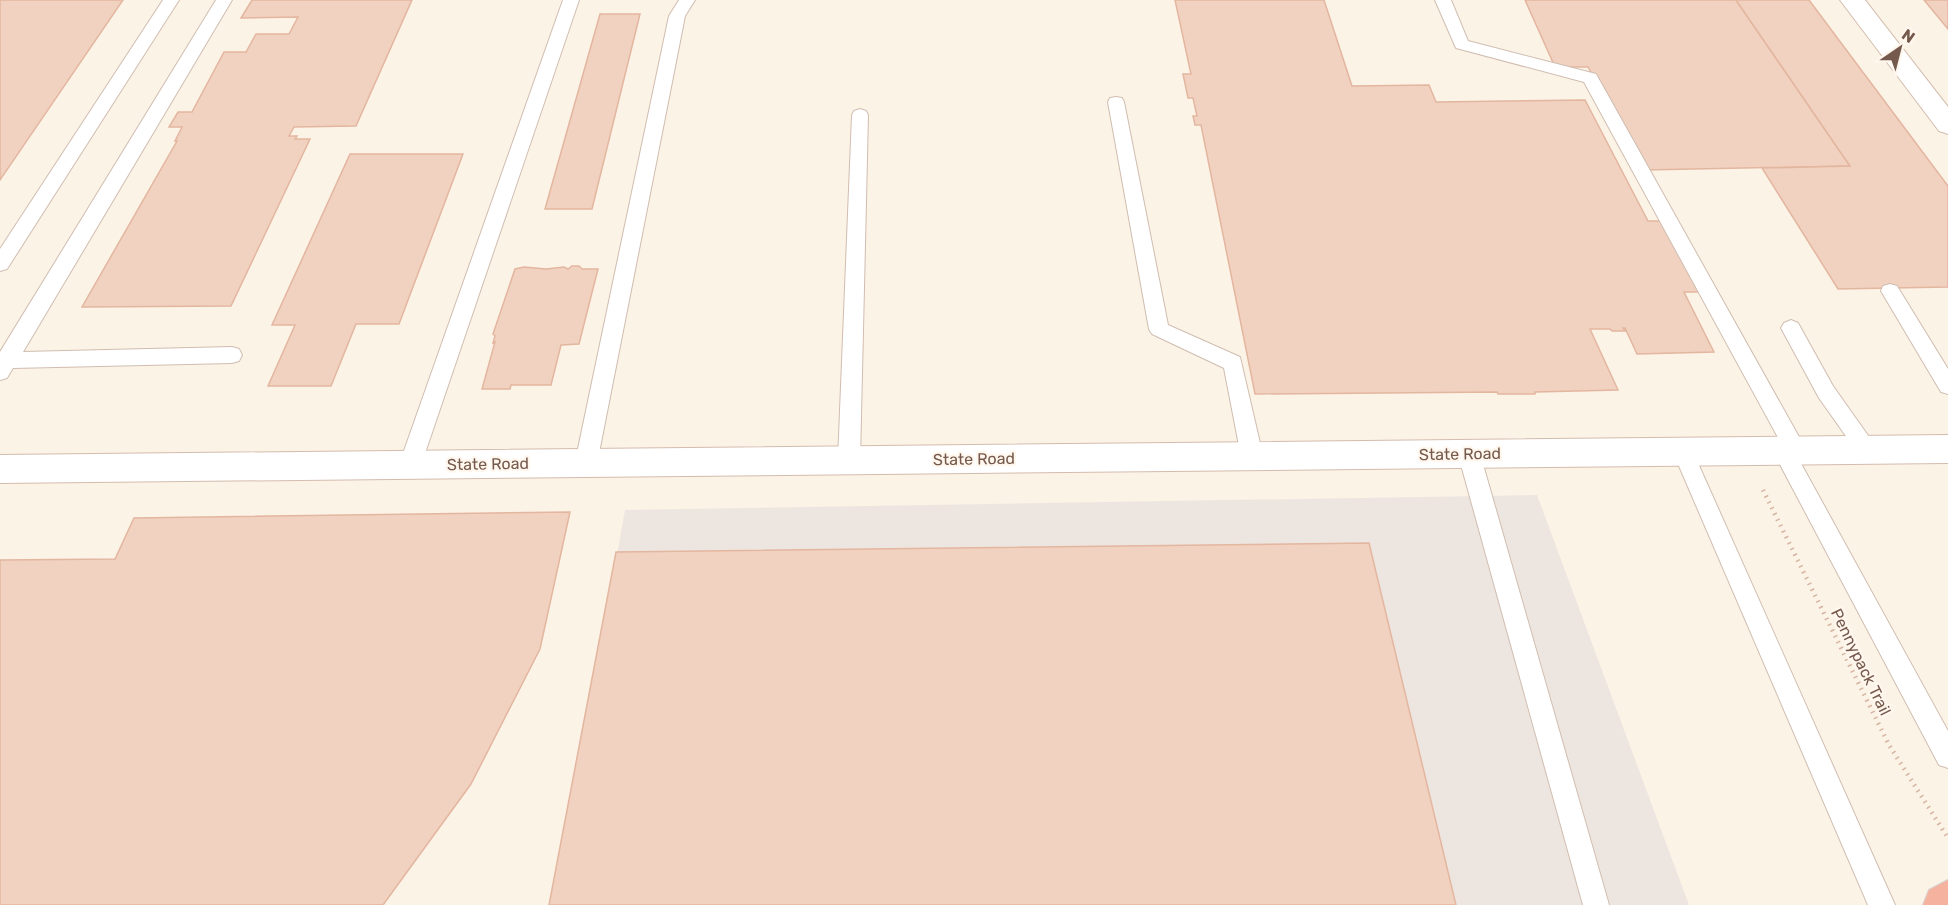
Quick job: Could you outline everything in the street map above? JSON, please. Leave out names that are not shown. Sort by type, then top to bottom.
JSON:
[{"type":"highway","points":[[1944,905],[1948,901]]},
{"type":"main road","points":[[1852,0],[1948,125]]},
{"type":"main road","name":"State Road","points":[[0,470],[1948,449]]},
{"type":"lane","points":[[0,264],[171,0]]},
{"type":"lane","points":[[2,364],[224,0]]},
{"type":"lane","points":[[410,465],[571,0]]},
{"type":"lane","points":[[586,463],[677,16],[687,0]]},
{"type":"lane","points":[[1443,0],[1462,44],[1590,78],[1789,450],[1948,756]]},
{"type":"lane","points":[[1116,102],[1159,329],[1233,363],[1252,456]]},
{"type":"lane","points":[[849,460],[860,115]]},
{"type":"lane","points":[[1890,291],[1948,386]]},
{"type":"lane","points":[[1791,328],[1826,392],[1866,450]]},
{"type":"lane","points":[[2,364],[232,355]]},
{"type":"lane","points":[[1683,452],[1882,905]]},
{"type":"lane","points":[[1469,454],[1596,905]]},
{"type":"path","name":"Pennypack Trail","points":[[1763,490],[1889,745],[1948,838]]},
{"type":"shaded area","points":[[1537,495],[1689,905],[555,905],[625,510]]},
{"type":"building","points":[[0,0],[123,0],[0,180]]},
{"type":"building","points":[[252,0],[412,0],[356,126],[294,127],[289,136],[297,136],[295,139],[310,139],[231,306],[82,307],[177,141],[175,141],[182,127],[169,127],[178,112],[192,112],[224,52],[246,52],[256,34],[289,34],[298,17],[241,18]]},
{"type":"building","points":[[1175,0],[1324,0],[1352,86],[1429,85],[1436,102],[1585,100],[1648,221],[1664,221],[1701,292],[1684,292],[1714,352],[1637,354],[1625,328],[1623,328],[1625,331],[1590,329],[1618,390],[1535,392],[1535,394],[1498,394],[1497,392],[1255,394],[1201,125],[1195,125],[1193,116],[1197,116],[1193,98],[1188,98],[1183,74],[1191,74]]},
{"type":"building","points":[[1525,0],[1736,0],[1850,166],[1645,170],[1588,67],[1555,67]]},
{"type":"building","points":[[1736,0],[1809,0],[1948,186],[1948,287],[1838,289],[1762,168],[1850,166]]},
{"type":"building","points":[[1924,0],[1948,0],[1948,29]]},
{"type":"building","points":[[600,14],[640,14],[592,209],[545,209]]},
{"type":"building","points":[[350,154],[463,154],[399,324],[356,324],[331,386],[268,386],[295,325],[272,325]]},
{"type":"building","points":[[572,266],[579,266],[582,269],[598,269],[579,344],[561,345],[551,385],[511,385],[510,389],[482,389],[495,342],[493,343],[495,336],[493,334],[515,269],[564,267],[568,269]]},
{"type":"building","points":[[570,512],[540,649],[471,784],[383,905],[0,905],[0,560],[115,559],[134,518]]},
{"type":"building","points":[[1369,543],[1456,905],[549,905],[616,552]]}]
